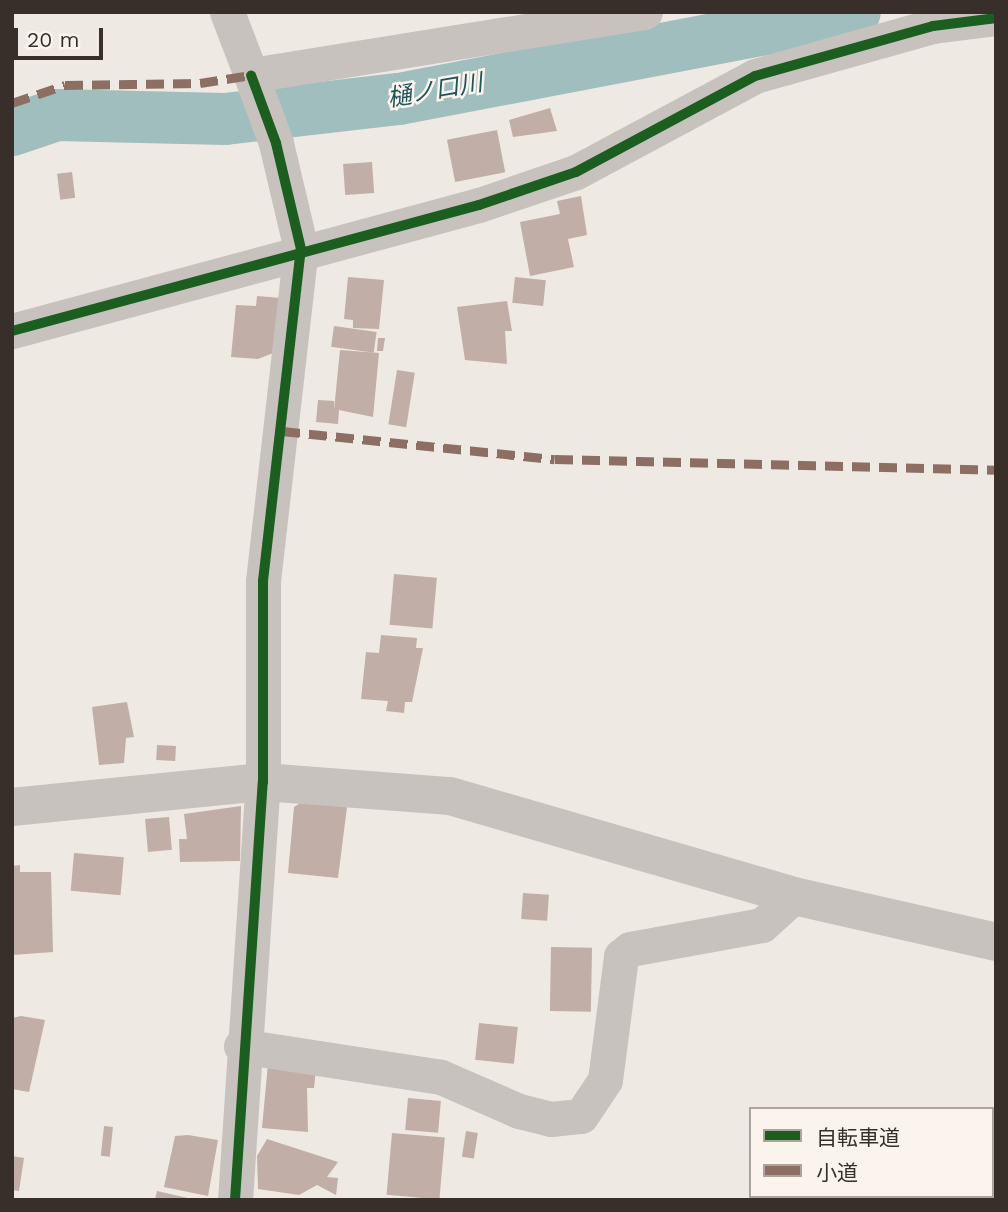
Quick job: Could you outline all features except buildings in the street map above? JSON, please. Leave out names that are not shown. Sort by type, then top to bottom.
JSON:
[{"type":"street","points":[[228,12],[276,143],[301,249],[263,581],[263,782],[241,1046],[234,1200]]},
{"type":"street","points":[[253,83],[645,12]]},
{"type":"street","points":[[12,331],[301,249],[479,205],[576,172],[755,76],[933,26],[996,18]]},
{"type":"street","points":[[12,807],[263,782],[450,796],[794,896],[996,942]]},
{"type":"street","points":[[241,1046],[441,1077],[519,1111],[581,1116],[605,1080],[621,956],[630,949],[762,925],[794,896]]},
{"type":"waterway","name":"樋ノ口川","points":[[12,130],[57,115],[225,119],[399,99],[855,12]]},
{"type":"marked path","points":[[12,103],[65,85],[200,83],[251,75]]},
{"type":"marked path","points":[[282,431],[555,459],[996,470]]},
{"type":"cycle path","points":[[12,331],[479,205],[576,172],[755,76],[933,26],[996,18]]},
{"type":"cycle path","points":[[235,1200],[263,782],[263,581],[301,249],[276,143],[251,75]]}]
